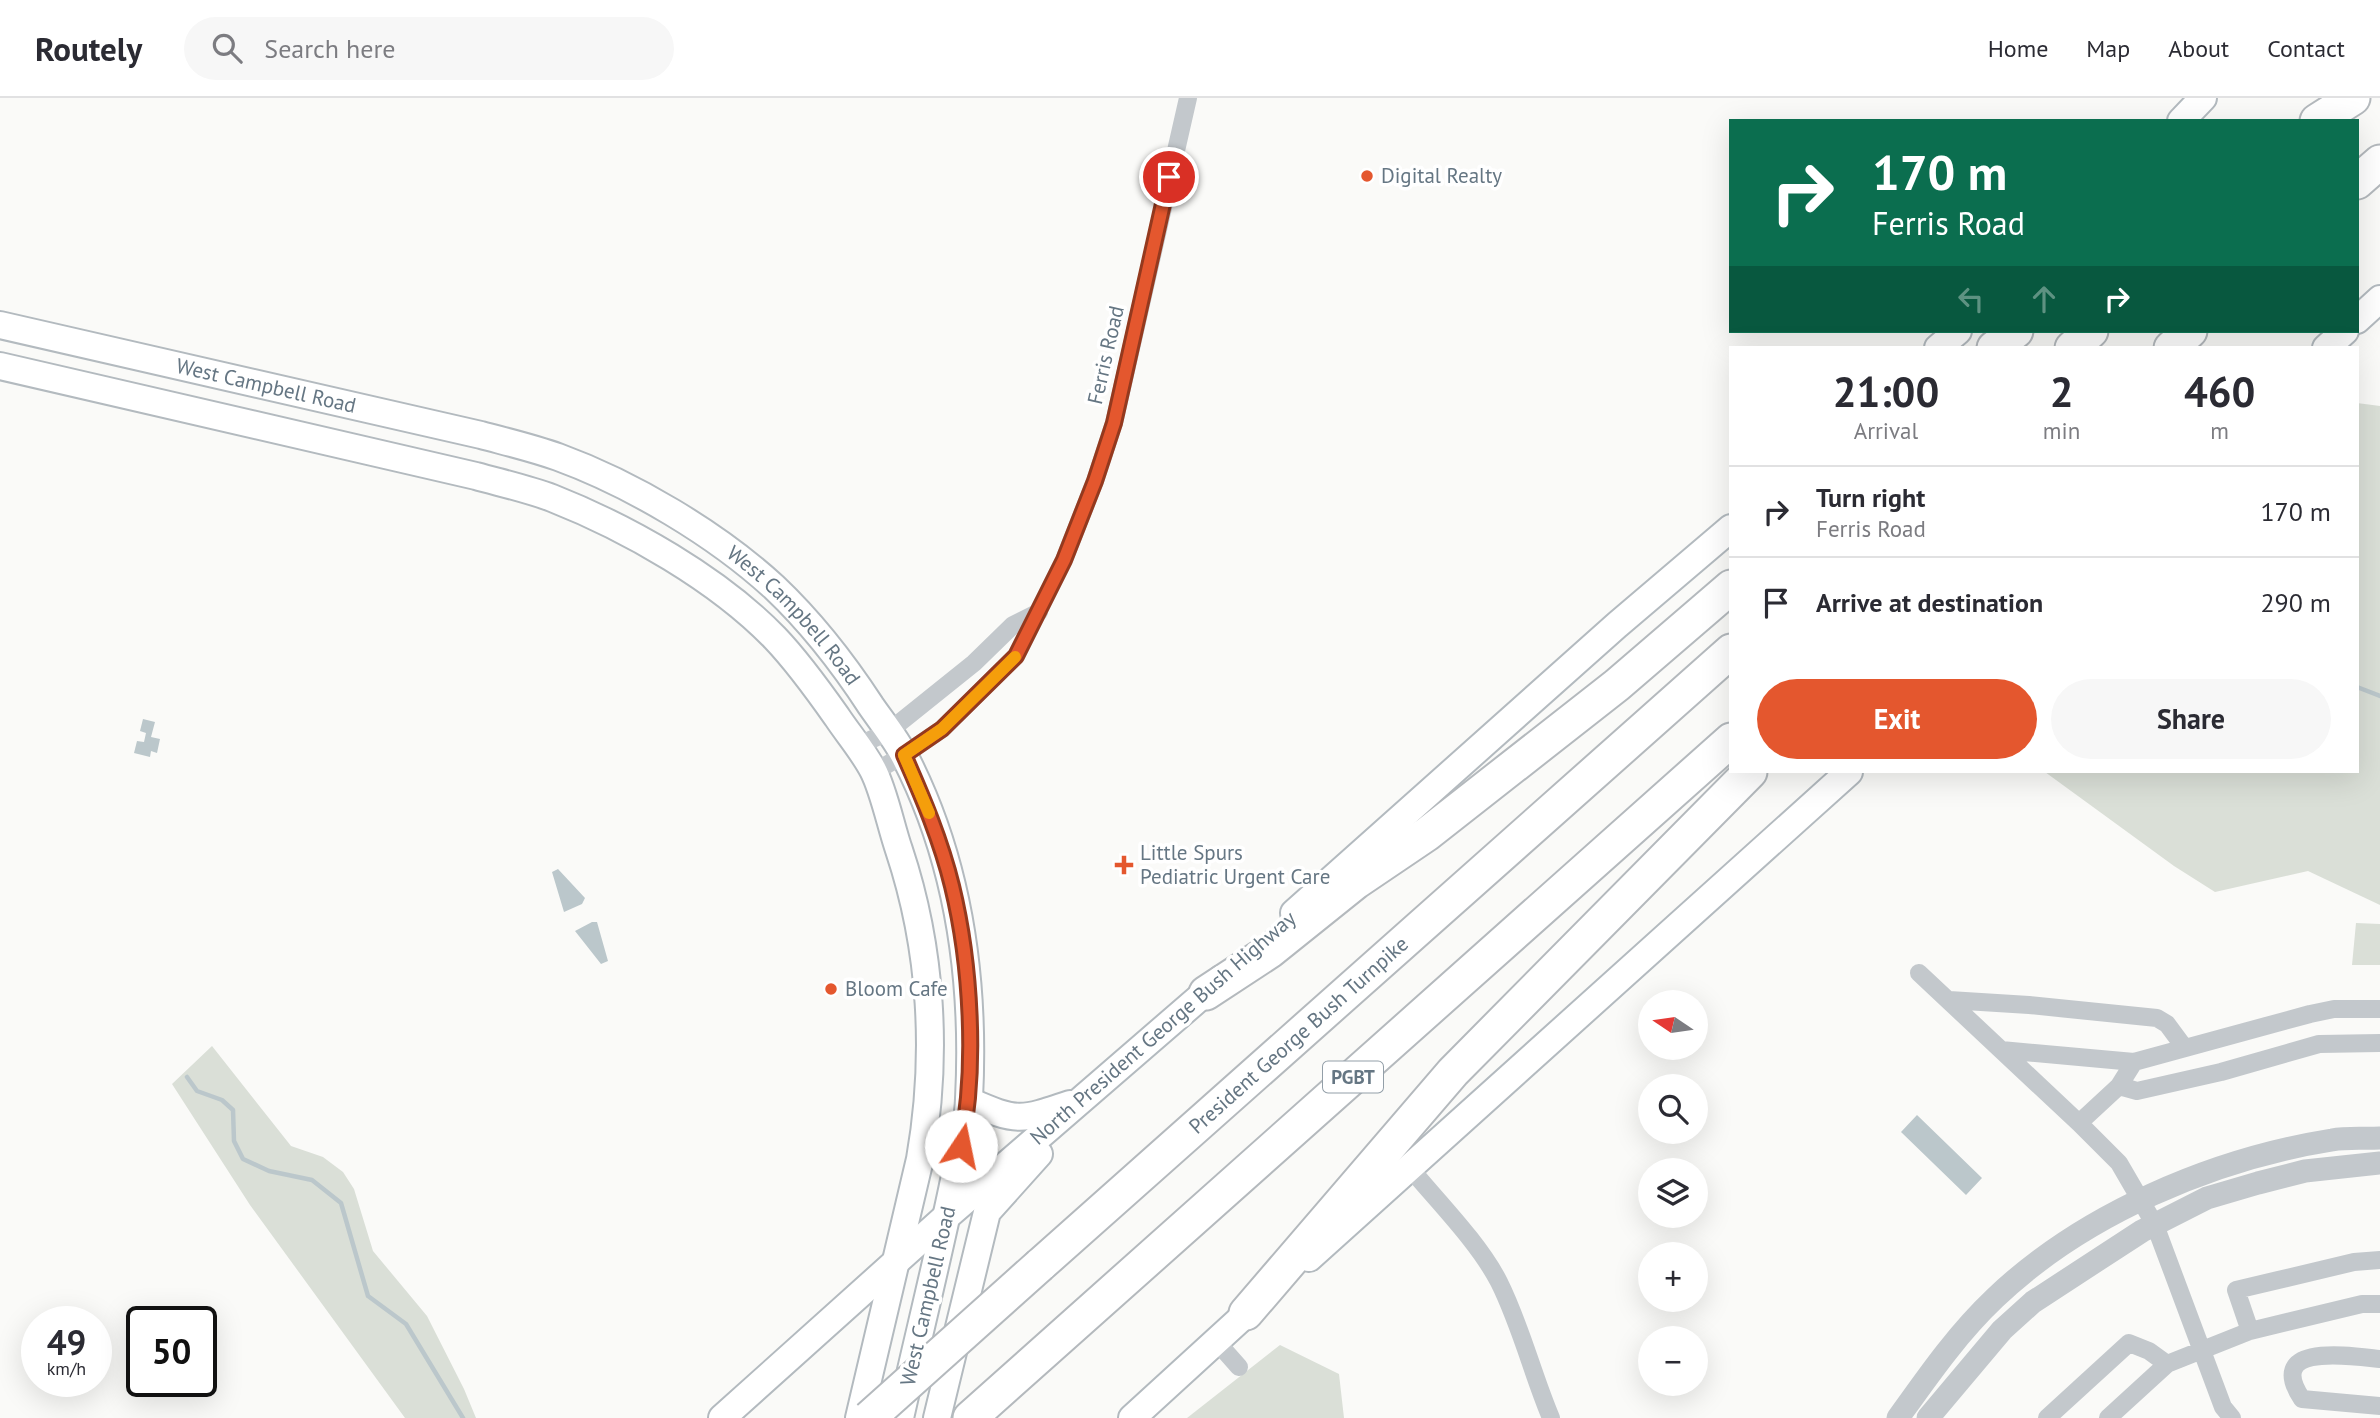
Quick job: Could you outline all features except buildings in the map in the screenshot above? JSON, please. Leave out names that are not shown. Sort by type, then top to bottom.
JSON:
[{"type":"highway","points":[[2320,119],[2353,98]]},
{"type":"highway","points":[[2330,119],[2353,98]]},
{"type":"highway","points":[[2359,180],[2380,162]]},
{"type":"highway","points":[[1997,346],[2013,333]]},
{"type":"highway","points":[[2074,346],[2089,333]]},
{"type":"highway","points":[[2173,346],[2188,333]]},
{"type":"highway","points":[[1206,993],[1269,951],[1356,883],[1427,834],[1617,685],[1729,589]]},
{"type":"highway","name":"President George Bush Turnpike","points":[[869,1418],[1729,653]]},
{"type":"highway","name":"PGBT","points":[[973,1416],[1729,742]]},
{"type":"highway","points":[[1247,1314],[1453,1072],[1750,773]]},
{"type":"main road","points":[[2183,119],[2203,98]]},
{"type":"main road","points":[[2359,318],[2380,299]]},
{"type":"main road","name":"West Campbell Road","points":[[0,325],[481,435],[557,456],[618,482],[679,517],[742,560],[775,587],[840,659],[904,755],[939,842],[957,908],[968,1002],[969,1101],[947,1216],[900,1418]]},
{"type":"main road","points":[[1940,346],[1956,333]]},
{"type":"main road","points":[[2328,346],[2344,333]]},
{"type":"main road","name":"West Campbell Road","points":[[0,366],[476,476],[550,497],[604,521],[667,555],[746,611],[776,639],[825,700],[874,772],[912,890],[920,926],[927,986],[931,1058],[921,1154],[859,1418]]},
{"type":"main road","name":"North President George Bush Highway","points":[[722,1418],[947,1216],[1206,993],[1358,855],[1729,530]]},
{"type":"main road","points":[[1132,1418],[1848,773]]},
{"type":"main road","points":[[969,1101],[1003,1116],[1022,1118],[1039,1115],[1084,1099]]},
{"type":"main road","points":[[937,1418],[987,1212],[1084,1099]]},
{"type":"street","name":"Ferris Road","points":[[874,772],[942,729],[1016,656],[1039,612],[1088,499],[1114,423],[1188,98]]},
{"type":"street","points":[[857,746],[888,732],[974,663],[1013,625],[1039,612]]},
{"type":"street","points":[[1919,973],[2119,1163],[2155,1225],[2223,1407],[2232,1418]]},
{"type":"street","points":[[1950,1000],[2157,1018],[2167,1024],[2183,1047]]},
{"type":"street","points":[[2001,1050],[2134,1062],[2310,1014],[2334,1009],[2380,1009]]},
{"type":"street","points":[[2310,1014],[2319,1044]]},
{"type":"street","points":[[2119,1086],[2137,1091],[2221,1072],[2319,1044],[2380,1043]]},
{"type":"street","points":[[2079,1124],[2119,1086],[2134,1062]]},
{"type":"street","points":[[1898,1418],[1939,1360],[1995,1298],[2066,1241],[2142,1200],[2231,1163],[2334,1139],[2380,1138]]},
{"type":"street","points":[[1928,1418],[2002,1330],[2033,1302],[2155,1225],[2207,1198],[2258,1183],[2305,1171],[2380,1163]]},
{"type":"street","points":[[1410,1168],[1482,1253],[1499,1282],[1523,1338],[1551,1418]]},
{"type":"street","points":[[2250,1331],[2236,1290],[2354,1262],[2380,1260]]},
{"type":"street","points":[[2108,1418],[2167,1364],[2202,1349],[2250,1331],[2362,1304],[2380,1304]]},
{"type":"street","points":[[1216,1341],[1239,1367]]},
{"type":"street","points":[[2048,1418],[2129,1343],[2167,1364]]},
{"type":"street","points":[[2380,1359],[2309,1356],[2297,1363],[2292,1373],[2295,1389],[2302,1399],[2380,1406]]},
{"type":"shaded area","points":[[2359,403],[2380,406],[2380,905],[2308,871],[2215,892],[2174,866],[2046,773],[2359,773]]},
{"type":"shaded area","points":[[143,719],[155,722],[151,737],[160,739],[157,753],[151,751],[150,757],[134,753],[137,741],[144,742],[146,733],[140,731]]},
{"type":"shaded area","points":[[558,869],[585,898],[582,904],[564,912],[552,872]]},
{"type":"shaded area","points":[[597,922],[608,961],[601,964],[575,931]]},
{"type":"shaded area","points":[[2356,923],[2380,924],[2380,965],[2352,965]]},
{"type":"shaded area","points":[[212,1046],[291,1146],[323,1157],[343,1172],[354,1189],[373,1251],[427,1316],[476,1418],[405,1418],[250,1205],[172,1084]]},
{"type":"shaded area","points":[[1917,1115],[1982,1178],[1966,1195],[1901,1132]]},
{"type":"shaded area","points":[[1280,1345],[1339,1374],[1344,1418],[1187,1418]]},
{"type":"waterway","points":[[2359,688],[2380,696]]},
{"type":"waterway","points":[[187,1077],[197,1091],[222,1100],[233,1110],[234,1141],[243,1159],[269,1171],[312,1180],[341,1203],[368,1296],[406,1324],[463,1418]]},
{"type":"slow traffic","points":[[929,813],[904,755],[942,729],[1015,657]]},
{"type":"place","name":"Digital Realty","points":[[1367,176]]},
{"type":"place","name":"Little Spurs Pediatric Urgent Care","points":[[1124,865]]},
{"type":"place","name":"Bloom Cafe","points":[[831,989]]},
{"type":"route","points":[[961,1146],[969,1101],[968,1002],[962,937],[939,842],[904,755],[942,729],[1016,656],[1064,560],[1114,423],[1169,177]]}]
